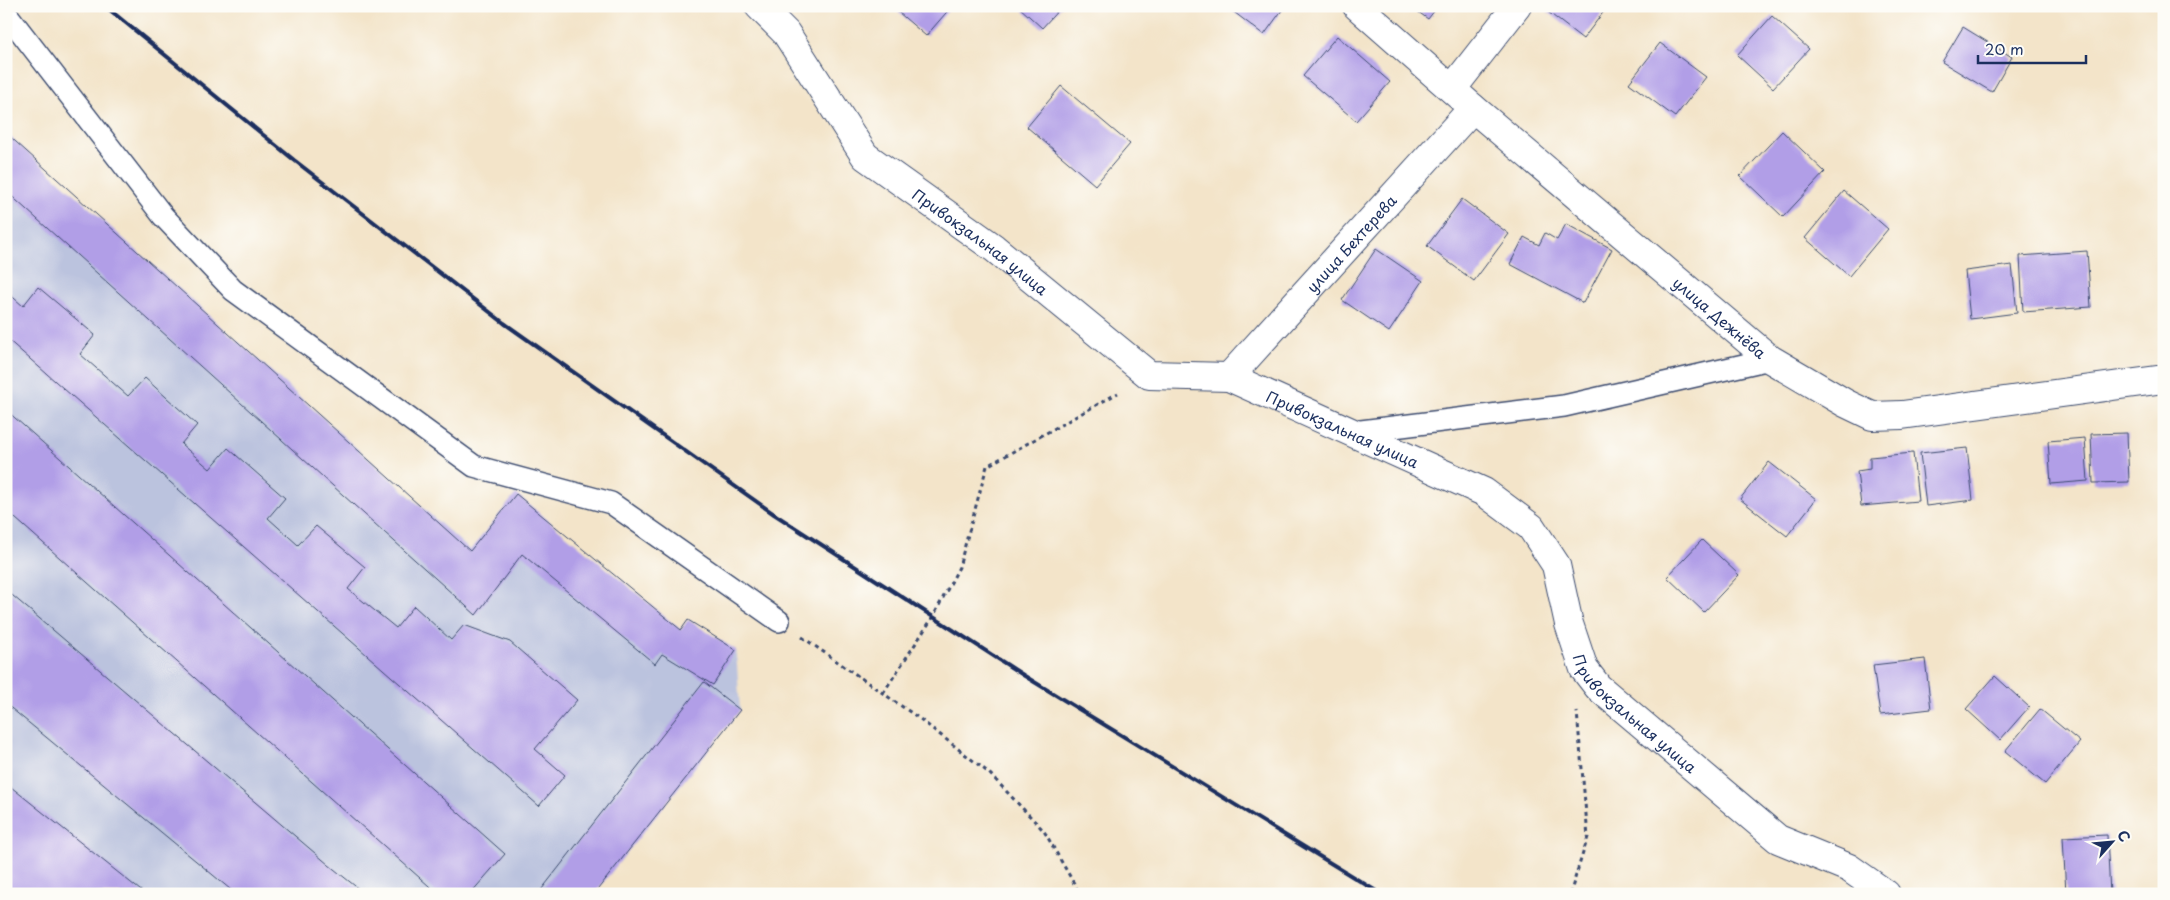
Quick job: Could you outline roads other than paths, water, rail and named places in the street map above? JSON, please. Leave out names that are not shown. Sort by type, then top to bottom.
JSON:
[{"type":"street","name":"Привокзальная улица","points":[[759,6],[786,33],[865,156],[994,248],[1149,375],[1229,377],[1484,492],[1532,527],[1556,565],[1569,624],[1584,669],[1598,687],[1778,838],[1849,868],[1886,894]]},
{"type":"street","name":"улица Дежнёва","points":[[1357,6],[1473,108],[1770,358],[1845,403],[1872,416],[1902,415],[2164,379]]},
{"type":"street","points":[[1452,89],[1517,6]]},
{"type":"street","name":"улица Бехтерева","points":[[1229,377],[1473,108]]},
{"type":"lane","points":[[6,13],[163,216],[233,290],[474,466],[611,503],[779,621]]},
{"type":"lane","points":[[1353,432],[1564,406],[1770,358]]},
{"type":"railway","points":[[105,6],[294,160],[504,323],[774,514],[1023,675],[1381,894]]}]
